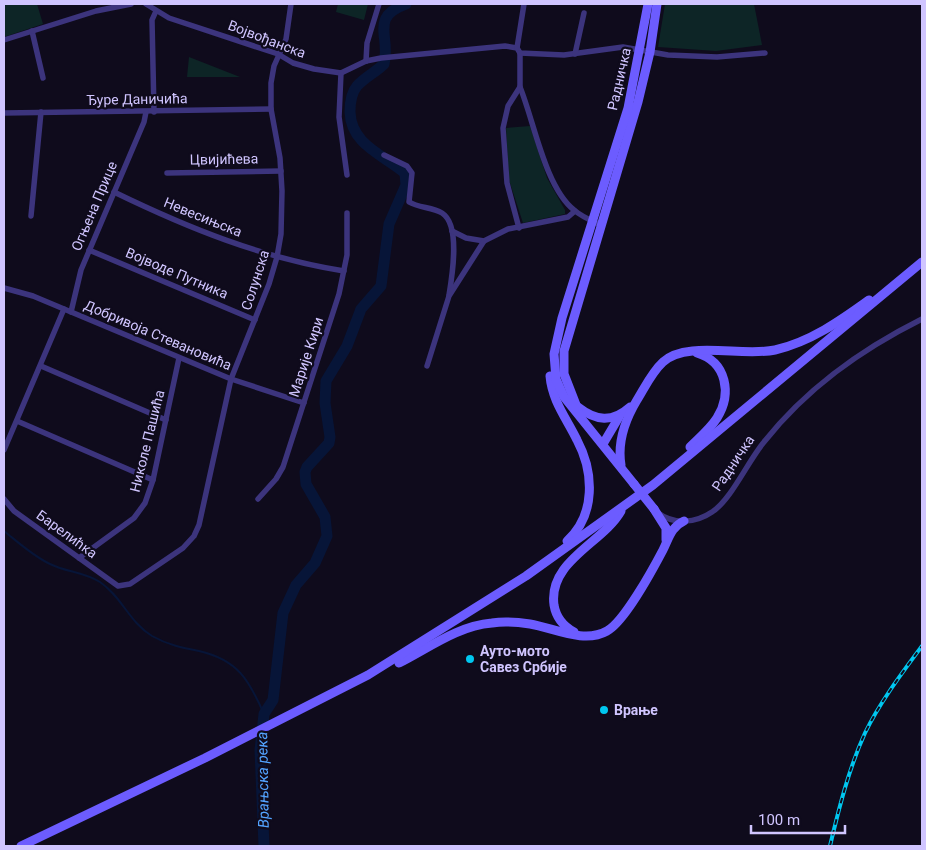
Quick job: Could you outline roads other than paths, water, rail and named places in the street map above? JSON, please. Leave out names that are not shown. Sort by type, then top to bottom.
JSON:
[{"type":"main road","name":"Радничка","points":[[648,4],[628,108],[563,358],[567,387],[578,410],[655,510],[666,528],[666,543]]},
{"type":"main road","name":"Радничка","points":[[578,410],[571,406],[557,384],[554,360],[555,344],[633,121],[650,52],[657,4]]},
{"type":"main road","points":[[21,846],[261,730],[379,669],[526,576],[624,506],[681,462],[922,262]]},
{"type":"main road","points":[[622,467],[619,450],[620,440],[635,403],[661,363],[675,354],[691,352],[750,352],[781,348],[819,333],[871,298],[881,297]]},
{"type":"main road","points":[[526,576],[530,569],[577,532],[584,519],[588,503],[589,480],[584,456],[558,405],[551,384],[551,360],[555,344]]},
{"type":"main road","points":[[681,462],[686,452],[715,420],[722,406],[725,393],[722,373],[716,364],[706,356],[691,352]]},
{"type":"main road","points":[[603,444],[619,416],[635,403]]},
{"type":"main road","points":[[578,410],[602,419],[619,416]]},
{"type":"main road","points":[[586,636],[568,629],[557,615],[554,601],[557,583],[568,565],[612,522],[624,506]]},
{"type":"main road","points":[[379,669],[393,666],[443,639],[482,624],[513,622],[586,636],[603,633],[616,624],[647,579],[673,528],[684,521]]},
{"type":"street","points":[[4,40],[96,11],[131,4]]},
{"type":"street","name":"Војвођанска","points":[[146,4],[169,18],[278,54],[304,67],[341,73]]},
{"type":"street","name":"Солунска","points":[[118,586],[130,584],[183,548],[194,536],[204,508],[231,379],[255,320],[277,257],[282,211],[281,171],[271,109],[272,75],[278,54],[286,39],[291,4]]},
{"type":"street","points":[[366,61],[367,43],[379,4]]},
{"type":"street","points":[[524,4],[518,51],[520,87],[556,188],[575,211],[598,223]]},
{"type":"street","points":[[154,112],[152,20],[156,11]]},
{"type":"street","points":[[575,54],[584,13]]},
{"type":"street","points":[[32,31],[43,78]]},
{"type":"street","points":[[347,175],[339,117],[341,73],[366,61],[505,46],[518,51],[551,55],[575,54],[616,47],[640,49],[668,56],[717,57],[765,53]]},
{"type":"street","points":[[519,228],[507,183],[503,128],[508,106],[520,87]]},
{"type":"street","name":"Ђуре Даничића","points":[[4,113],[271,109]]},
{"type":"street","points":[[31,216],[41,112]]},
{"type":"street","name":"Огњена Прице","points":[[71,312],[78,277],[144,122],[146,112]]},
{"type":"street","points":[[384,155],[408,166],[412,173],[409,202],[444,214],[452,232],[454,259],[449,296],[427,366]]},
{"type":"street","name":"Цвијићева","points":[[167,173],[281,171]]},
{"type":"street","name":"Невесињска","points":[[114,192],[201,232],[277,257],[344,271]]},
{"type":"street","points":[[449,296],[484,241],[503,231],[568,217],[575,211]]},
{"type":"street","name":"Марије Кири","points":[[258,499],[276,479],[283,467],[334,312],[344,271],[348,213]]},
{"type":"street","points":[[452,232],[466,238],[484,241]]},
{"type":"street","name":"Војводе Путника","points":[[89,250],[255,320]]},
{"type":"street","name":"Добривоја Стевановића","points":[[4,288],[33,296],[231,379],[304,403]]},
{"type":"street","points":[[4,450],[64,309]]},
{"type":"street","name":"Радничка","points":[[684,521],[702,517],[718,508],[763,442],[796,405],[829,376],[890,335],[922,319]]},
{"type":"street","name":"Николе Пашића","points":[[78,558],[134,518],[145,503],[153,480],[180,358]]},
{"type":"street","points":[[41,366],[166,420]]},
{"type":"street","points":[[17,421],[153,480]]},
{"type":"street","name":"Барелићка","points":[[4,499],[14,511],[118,586]]},
{"type":"street","points":[[655,510],[668,519],[684,521]]},
{"type":"waterway","name":"Врањска река","points":[[264,846],[260,750],[264,714],[273,700],[283,613],[296,585],[315,563],[327,536],[325,517],[306,484],[305,472],[307,467],[329,443],[330,437],[325,403],[326,381],[347,346],[361,309],[381,286],[389,224],[406,185],[405,173],[370,148],[356,133],[350,112],[351,102],[353,92],[357,86],[384,64],[384,29],[388,15],[406,4]]},
{"type":"waterway","points":[[4,531],[44,561],[100,582],[108,588],[137,624],[152,636],[176,646],[212,655],[233,666],[247,681],[264,714]]},
{"type":"railway","points":[[830,846],[849,774],[859,746],[884,699],[922,646]]},
{"type":"place","name":"Ауто-мото Савез Србије","points":[[470,659]]},
{"type":"place","name":"Врање","points":[[604,710]]}]
